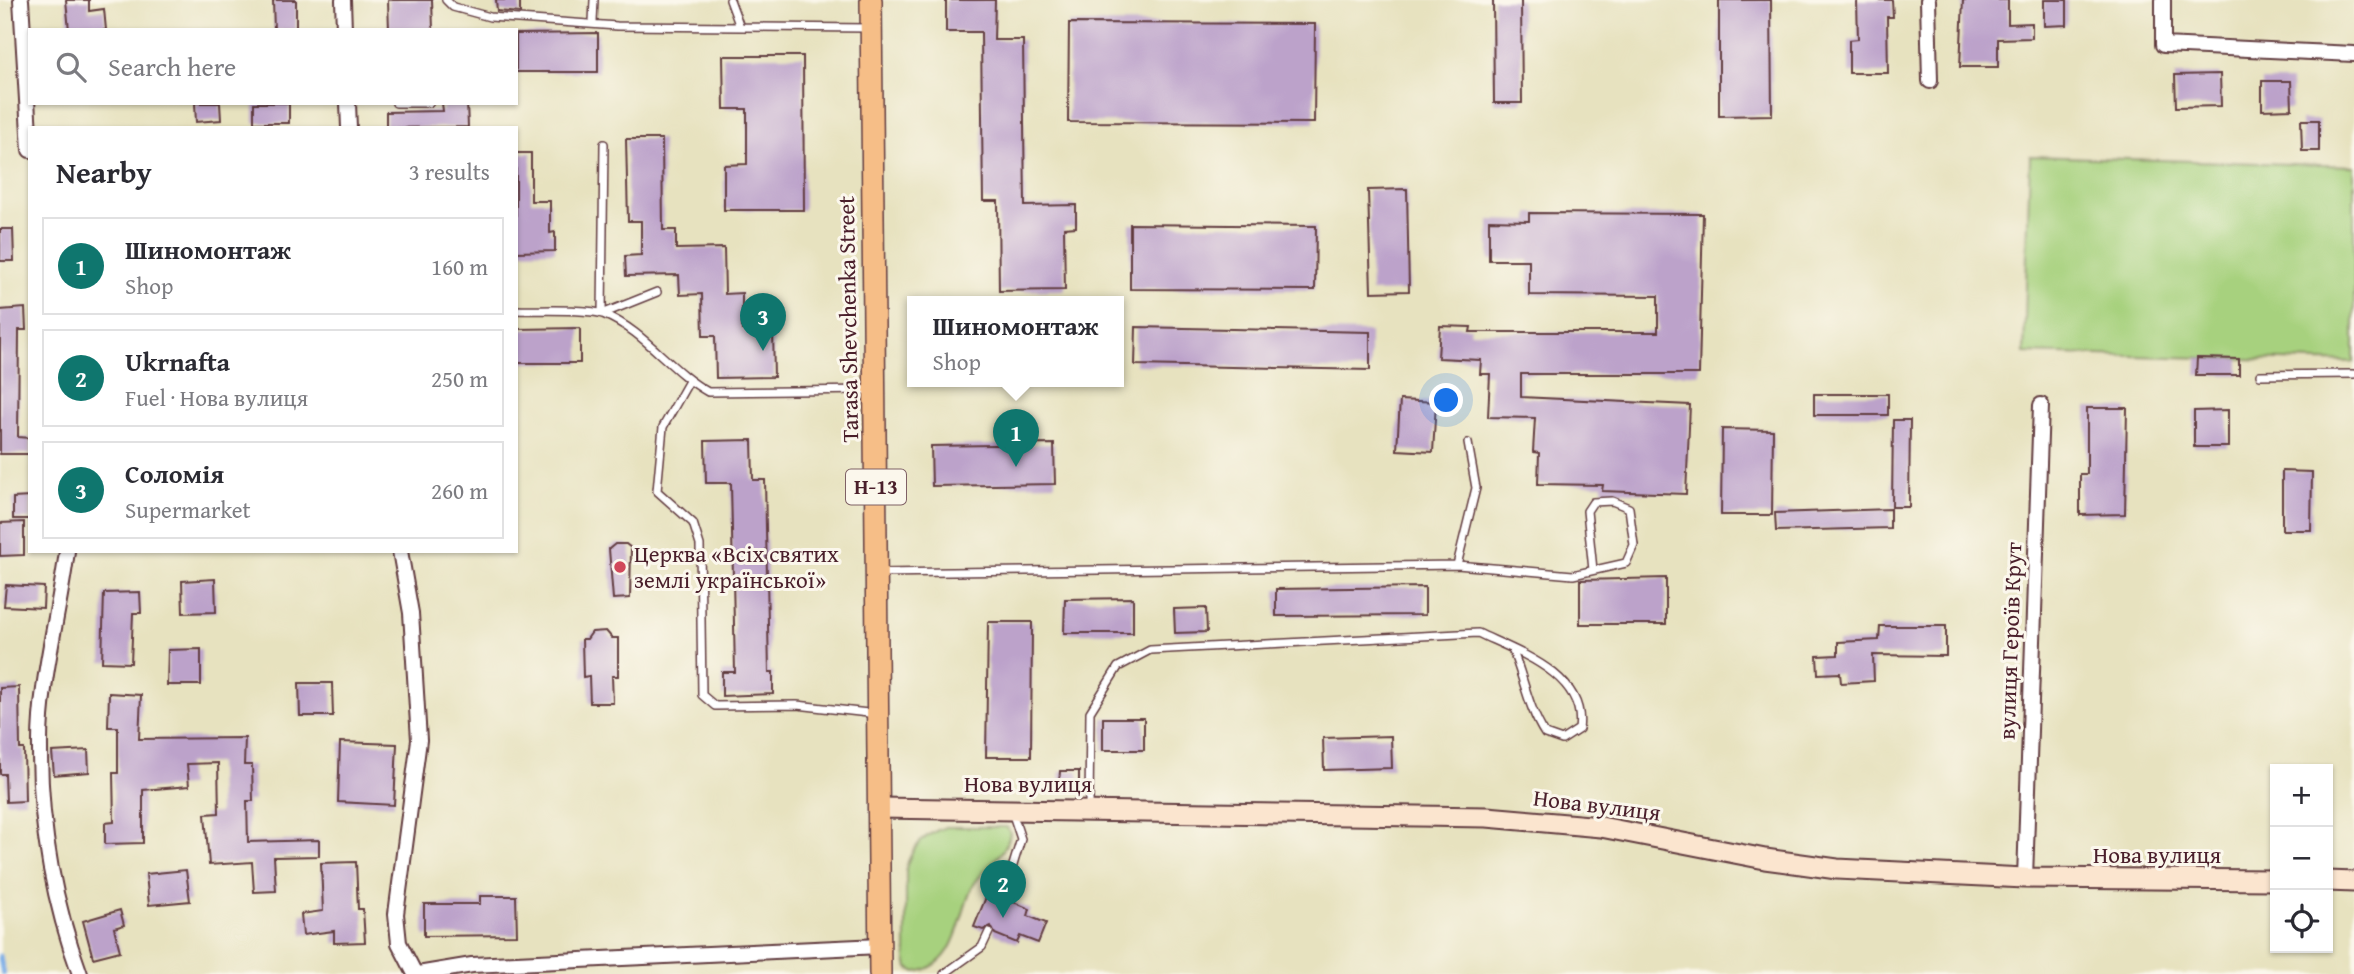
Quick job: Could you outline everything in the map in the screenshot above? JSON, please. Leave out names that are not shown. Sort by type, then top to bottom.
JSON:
[{"type":"main road","name":"Tarasa Shevchenka Street","points":[[871,0],[880,974]]},
{"type":"street","points":[[21,0],[29,126]]},
{"type":"street","points":[[343,0],[344,28]]},
{"type":"street","points":[[1928,0],[1930,81]]},
{"type":"street","points":[[2163,0],[2163,45],[2354,54]]},
{"type":"street","points":[[348,105],[349,126]]},
{"type":"street","name":"вулиця Героїв Крут","points":[[2025,878],[2041,405]]},
{"type":"street","points":[[66,553],[40,746],[48,856],[63,927],[80,974]]},
{"type":"street","points":[[400,553],[411,613],[419,740],[415,793],[396,914],[398,943],[417,974],[472,965],[880,946]]},
{"type":"street","name":"Нова вулиця","points":[[879,808],[1089,809],[1487,817],[1601,827],[1765,859],[1837,869],[2025,878],[2270,880]]},
{"type":"street","points":[[2333,881],[2354,882]]},
{"type":"lane","points":[[446,0],[453,7],[490,17],[593,22],[617,26],[871,28]]},
{"type":"lane","points":[[593,22],[594,0]]},
{"type":"lane","points":[[730,0],[740,27]]},
{"type":"lane","points":[[602,314],[604,144]]},
{"type":"lane","points":[[518,310],[602,314],[657,292]]},
{"type":"lane","points":[[602,314],[657,348],[689,381],[708,392],[875,390]]},
{"type":"lane","points":[[2260,375],[2354,374]]},
{"type":"lane","points":[[689,381],[663,427],[657,491],[693,523],[701,545],[702,695],[715,706],[797,705],[878,714]]},
{"type":"lane","points":[[1457,565],[1476,488],[1468,443]]},
{"type":"lane","points":[[877,573],[1457,565],[1573,575],[1626,563],[1634,545],[1629,508],[1612,500],[1593,502],[1587,511],[1593,570]]},
{"type":"lane","points":[[1089,809],[1090,712],[1118,667],[1150,650],[1478,633],[1512,649],[1547,667],[1569,688],[1582,710],[1579,729],[1562,740],[1545,734],[1528,702],[1522,673],[1512,649]]},
{"type":"lane","points":[[1003,898],[1021,839],[1010,808]]},
{"type":"lane","points":[[944,974],[982,947],[989,932]]},
{"type":"green space","points":[[2030,156],[2354,166],[2354,362],[2024,353]]},
{"type":"green space","points":[[946,827],[1007,827],[1010,833],[1000,854],[973,886],[949,949],[941,960],[916,972],[908,968],[906,959],[906,868],[920,842]]},
{"type":"building","points":[[66,0],[89,0],[89,11],[104,9],[106,28],[69,28]]},
{"type":"building","points":[[273,0],[296,0],[296,28],[274,28]]},
{"type":"building","points":[[388,0],[432,0],[433,28],[389,28]]},
{"type":"building","points":[[496,0],[520,0],[520,13],[497,11]]},
{"type":"building","points":[[946,0],[995,0],[994,40],[1023,40],[1025,206],[1076,205],[1076,227],[1064,228],[1065,290],[999,291],[998,201],[983,201],[981,32],[946,32]]},
{"type":"building","points":[[1493,0],[1521,0],[1522,103],[1494,103]]},
{"type":"building","points":[[1719,0],[1771,0],[1772,115],[1719,116]]},
{"type":"building","points":[[1857,0],[1892,0],[1893,17],[1887,17],[1888,73],[1849,73],[1849,40],[1858,39]]},
{"type":"building","points":[[1963,0],[2008,0],[2008,24],[2032,23],[2032,38],[1998,39],[1998,67],[1960,67]]},
{"type":"building","points":[[2044,0],[2067,0],[2067,25],[2044,26]]},
{"type":"building","points":[[1069,23],[1315,24],[1314,123],[1068,122]]},
{"type":"building","points":[[598,33],[598,72],[518,72],[518,34]]},
{"type":"building","points":[[723,56],[803,56],[804,210],[724,210],[724,165],[747,164],[747,109],[724,109]]},
{"type":"building","points":[[2220,74],[2221,106],[2176,107],[2175,75]]},
{"type":"building","points":[[2262,81],[2291,81],[2292,109],[2262,110]]},
{"type":"building","points":[[195,105],[220,105],[221,120],[196,122]]},
{"type":"building","points":[[254,105],[289,105],[289,123],[254,123]]},
{"type":"building","points":[[442,105],[467,105],[468,126],[386,126],[386,112],[443,111]]},
{"type":"building","points":[[2301,120],[2319,120],[2319,151],[2302,151]]},
{"type":"building","points":[[626,139],[662,139],[663,230],[676,230],[676,249],[724,248],[725,294],[742,293],[742,330],[773,329],[774,377],[716,378],[715,336],[703,336],[702,294],[680,295],[679,275],[626,276],[625,256],[641,255],[641,221],[628,221]]},
{"type":"building","points":[[518,153],[531,153],[531,201],[550,201],[550,233],[555,232],[555,251],[518,252]]},
{"type":"building","points":[[1407,189],[1409,291],[1371,292],[1368,190]]},
{"type":"building","points":[[1529,213],[1703,214],[1699,374],[1521,374],[1521,397],[1690,405],[1686,494],[1602,491],[1603,485],[1538,484],[1539,453],[1533,452],[1535,418],[1488,417],[1490,374],[1480,374],[1481,360],[1438,358],[1440,326],[1471,327],[1470,332],[1658,332],[1658,296],[1529,295],[1529,260],[1489,260],[1489,220],[1529,221]]},
{"type":"building","points":[[1130,224],[1316,226],[1315,290],[1130,289]]},
{"type":"building","points":[[0,229],[13,229],[14,261],[0,261]]},
{"type":"building","points":[[25,308],[26,330],[19,330],[18,437],[28,438],[28,454],[0,454],[0,310]]},
{"type":"building","points":[[1136,327],[1370,332],[1370,370],[1135,365]]},
{"type":"building","points":[[580,328],[580,363],[518,363],[518,329]]},
{"type":"building","points":[[2197,358],[2239,359],[2239,375],[2196,375]]},
{"type":"building","points":[[1814,394],[1888,394],[1888,415],[1814,415]]},
{"type":"building","points":[[1400,400],[1436,402],[1433,452],[1397,450]]},
{"type":"building","points":[[2087,408],[2127,408],[2125,514],[2080,515],[2080,474],[2087,474]]},
{"type":"building","points":[[2228,410],[2228,447],[2194,447],[2194,411]]},
{"type":"building","points":[[1893,420],[1910,420],[1909,507],[1892,507]]},
{"type":"building","points":[[1722,429],[1773,430],[1772,515],[1721,515]]},
{"type":"building","points":[[752,440],[753,480],[765,480],[769,672],[773,672],[773,694],[722,696],[722,672],[735,672],[731,483],[706,483],[705,441]]},
{"type":"building","points":[[1054,444],[1055,484],[932,486],[931,446]]},
{"type":"building","points":[[2282,471],[2312,472],[2311,530],[2282,530]]},
{"type":"building","points":[[28,497],[28,519],[13,519],[13,498]]},
{"type":"building","points":[[1890,509],[1890,528],[1776,531],[1775,513]]},
{"type":"building","points":[[24,522],[24,555],[0,556],[0,523]]},
{"type":"building","name":"Церква «Всіх святих землі української»","points":[[615,544],[626,544],[631,548],[630,598],[613,599],[609,549]]},
{"type":"building","points":[[1666,578],[1666,624],[1580,624],[1580,580]]},
{"type":"building","points":[[215,579],[216,612],[183,613],[182,581]]},
{"type":"building","points":[[6,585],[44,587],[43,608],[4,606]]},
{"type":"building","points":[[1425,587],[1425,615],[1276,616],[1276,589]]},
{"type":"building","points":[[140,592],[141,613],[133,613],[131,663],[102,662],[104,593]]},
{"type":"building","points":[[1133,598],[1133,633],[1064,633],[1065,599]]},
{"type":"building","points":[[1206,608],[1207,632],[1175,633],[1174,609]]},
{"type":"building","points":[[988,622],[1032,622],[1031,757],[986,757]]},
{"type":"building","points":[[1880,626],[1946,626],[1946,656],[1873,655],[1874,681],[1841,683],[1840,673],[1818,674],[1817,656],[1838,655],[1838,642],[1879,640]]},
{"type":"building","points":[[606,631],[612,638],[618,638],[618,676],[612,676],[613,703],[590,703],[589,676],[583,677],[582,639],[587,639],[592,632]]},
{"type":"building","points":[[201,649],[201,685],[167,685],[168,650]]},
{"type":"building","points":[[299,683],[332,683],[333,716],[300,716]]},
{"type":"building","points":[[19,687],[20,749],[24,749],[25,801],[6,802],[5,774],[0,774],[0,688]]},
{"type":"building","points":[[109,693],[141,695],[139,739],[245,738],[244,765],[252,765],[253,801],[247,801],[248,842],[319,840],[319,856],[274,857],[276,891],[254,892],[252,862],[209,865],[205,814],[219,813],[218,763],[187,764],[189,786],[143,790],[143,843],[105,844],[105,823],[114,822],[113,773],[118,773],[118,727],[108,727]]},
{"type":"building","points":[[1103,718],[1144,718],[1144,750],[1103,750]]},
{"type":"building","points":[[1391,736],[1392,768],[1324,770],[1323,738]]},
{"type":"building","points":[[340,742],[397,744],[394,805],[338,802]]},
{"type":"building","points":[[88,750],[89,772],[54,775],[52,752]]},
{"type":"building","points":[[1060,771],[1079,771],[1079,784],[1059,784]]},
{"type":"building","points":[[356,862],[358,909],[363,909],[365,942],[334,943],[334,931],[303,935],[301,914],[323,911],[321,863]]},
{"type":"building","points":[[186,870],[190,901],[149,905],[146,874]]},
{"type":"building","points":[[988,892],[997,896],[1001,904],[1009,900],[1030,909],[1028,916],[1046,923],[1038,943],[1020,936],[1017,943],[995,934],[991,926],[983,930],[974,927]]},
{"type":"building","points":[[480,896],[516,896],[517,935],[424,936],[424,904],[480,904]]},
{"type":"building","points":[[120,910],[124,925],[114,928],[120,951],[93,958],[83,921]]},
{"type":"waterway","points":[[0,956],[3,974]]},
{"type":"place","name":"Соломiя","points":[[763,351]]},
{"type":"place","name":"Шиномонтаж","points":[[1016,467]]},
{"type":"place","name":"Церква «Всіх святих землі української»","points":[[620,567]]},
{"type":"place","name":"Ukrnafta","points":[[1003,918]]}]
